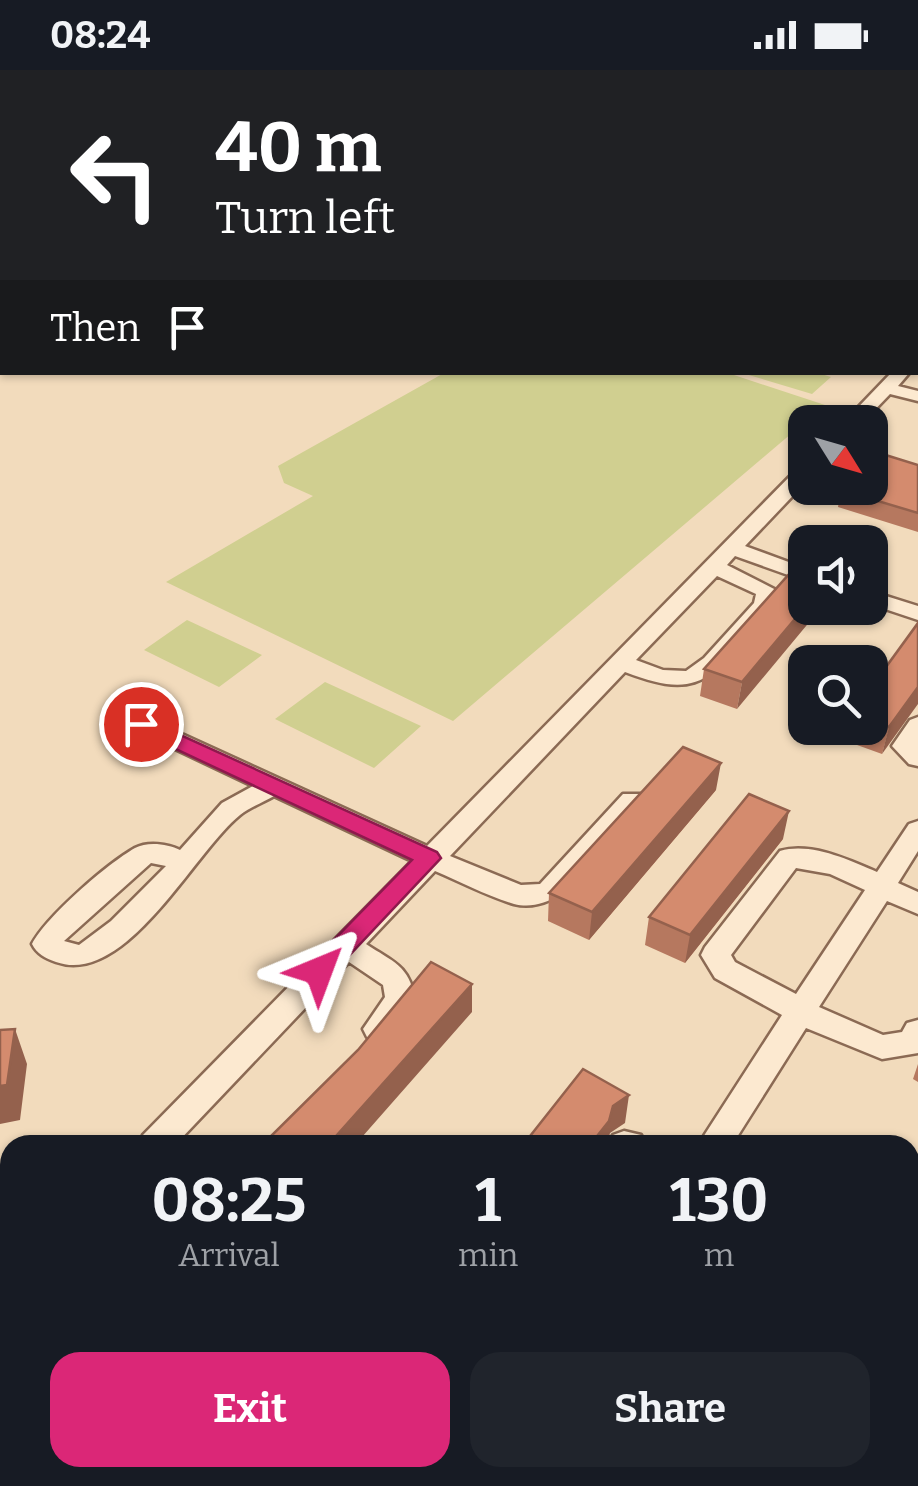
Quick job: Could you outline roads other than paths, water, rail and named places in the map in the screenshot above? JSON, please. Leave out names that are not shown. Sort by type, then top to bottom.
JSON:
[{"type":"street","points":[[871,405],[899,375]]},
{"type":"street","points":[[888,388],[918,396]]},
{"type":"street","points":[[163,1135],[344,944],[788,489]]},
{"type":"street","points":[[722,557],[788,572]]},
{"type":"street","points":[[620,662],[660,675],[699,675],[764,604],[767,590],[722,557]]},
{"type":"street","points":[[888,603],[918,613]]},
{"type":"street","points":[[141,724],[429,858],[519,895],[546,894],[632,800]]},
{"type":"street","points":[[918,725],[904,746],[918,758]]},
{"type":"street","points":[[183,864],[167,854],[145,854],[64,920],[46,944],[66,955],[86,955],[137,913],[183,864],[231,810],[273,786]]},
{"type":"street","points":[[720,1135],[918,830]]},
{"type":"street","points":[[918,904],[838,867],[790,858],[714,955],[725,970],[800,1012],[882,1047],[911,1043],[918,1032]]},
{"type":"street","points":[[344,944],[397,980],[400,999],[360,1050]]}]
